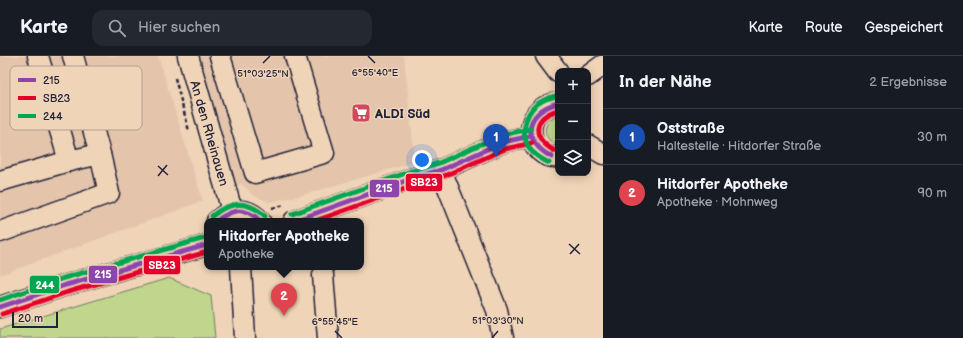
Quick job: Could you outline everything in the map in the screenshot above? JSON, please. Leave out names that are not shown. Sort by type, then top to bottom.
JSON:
[{"type":"street","points":[[38,56],[41,66]]},
{"type":"street","points":[[73,56],[76,66]]},
{"type":"street","name":"An den Rheinauen","points":[[188,56],[201,101],[224,216]]},
{"type":"street","points":[[220,56],[255,172],[324,153],[295,56]]},
{"type":"street","points":[[546,56],[555,68]]},
{"type":"street","points":[[591,74],[603,65]]},
{"type":"street","points":[[201,101],[231,92]]},
{"type":"street","points":[[555,104],[548,105],[540,110],[534,117],[531,126],[531,136],[536,146],[544,154],[555,157]]},
{"type":"street","points":[[60,130],[69,162]]},
{"type":"street","points":[[0,232],[109,194],[93,130]]},
{"type":"street","points":[[290,213],[441,170],[503,142],[531,136]]},
{"type":"street","points":[[591,147],[603,154]]},
{"type":"street","points":[[0,181],[100,154]]},
{"type":"street","points":[[441,170],[497,310],[503,338]]},
{"type":"street","points":[[224,216],[240,210],[249,212],[256,216],[265,214]]},
{"type":"street","points":[[0,307],[66,285],[204,246]]},
{"type":"street","points":[[241,270],[245,338]]},
{"type":"street","points":[[323,275],[328,338]]},
{"type":"path","points":[[265,214],[290,213]]},
{"type":"shaded area","points":[[0,56],[158,56],[203,201],[0,275]]},
{"type":"shaded area","points":[[195,56],[404,56],[415,162],[299,196],[269,202],[253,195],[242,184],[233,187]]},
{"type":"green space","points":[[555,118],[555,144],[546,136],[545,131],[551,120]]},
{"type":"green space","points":[[169,278],[211,296],[215,338],[0,338],[0,329]]},
{"type":"transit line","name":"244","points":[[549,163],[538,157],[529,148],[526,141],[525,127],[526,121],[533,108],[544,100],[555,96]]},
{"type":"transit line","name":"215","points":[[552,157],[535,143],[531,135],[531,127],[533,120],[538,113],[555,104]]},
{"type":"transit line","name":"SB23","points":[[555,111],[543,118],[539,123],[538,129],[542,141],[555,151]]},
{"type":"transit line","name":"244","points":[[292,214],[406,173],[439,163],[501,135],[530,129]]},
{"type":"transit line","name":"215","points":[[302,218],[408,180],[441,170],[503,142],[531,136]]},
{"type":"transit line","name":"SB23","points":[[323,218],[444,176],[505,149],[532,143]]},
{"type":"transit line","name":"244","points":[[212,216],[225,207],[239,204],[252,207],[265,216]]},
{"type":"transit line","name":"215","points":[[222,218],[228,214],[239,211],[244,211],[257,218]]},
{"type":"transit line","name":"244","points":[[0,300],[64,278],[204,238]]},
{"type":"transit line","name":"215","points":[[0,307],[66,285],[204,246]]},
{"type":"transit line","name":"SB23","points":[[2,314],[68,292],[204,253]]},
{"type":"place","name":"ALDI Süd","points":[[361,113]]},
{"type":"place","name":"Oststraße","points":[[496,157]]},
{"type":"place","name":"Hitdorfer Apotheke","points":[[284,316]]}]
